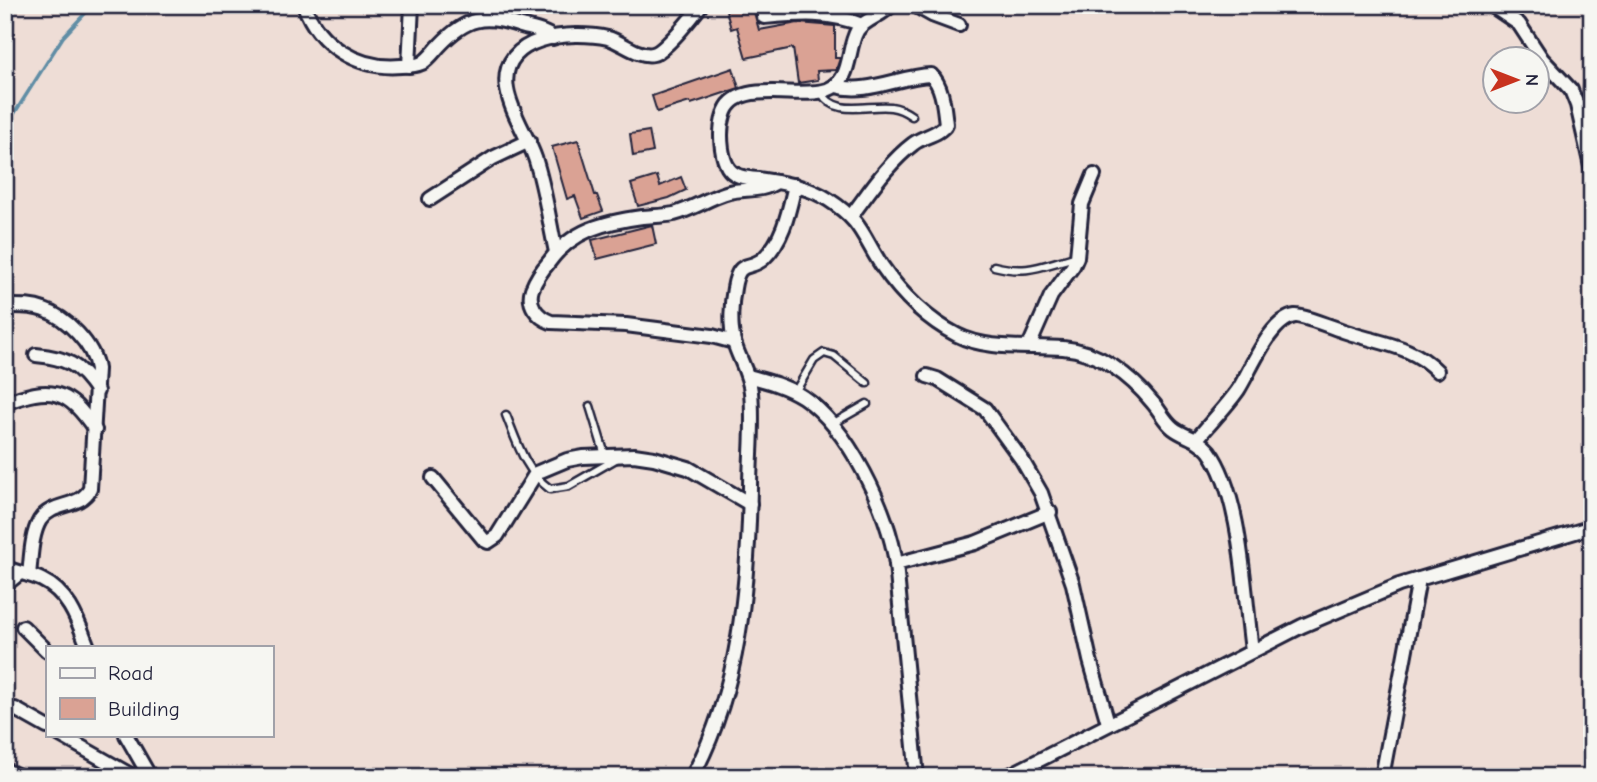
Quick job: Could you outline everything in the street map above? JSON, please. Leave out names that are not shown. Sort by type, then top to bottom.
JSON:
[{"type":"street","points":[[303,5],[318,33],[350,58],[381,66],[410,66],[422,63],[451,35],[470,23],[490,18],[549,34],[553,38]]},
{"type":"street","points":[[410,66],[412,5]]},
{"type":"street","points":[[556,252],[536,160],[510,99],[507,75],[513,58],[528,44],[553,38],[604,38],[646,55],[656,54],[701,5]]},
{"type":"street","points":[[891,5],[862,25],[854,40],[846,72],[836,86],[821,92],[800,94],[753,93],[734,100],[724,114],[722,128],[724,156],[733,173],[795,185],[825,198],[851,216],[860,226],[888,275],[920,311],[949,331],[971,341],[1075,349],[1100,358],[1151,400],[1171,427],[1196,439],[1217,465],[1231,502],[1252,650]]},
{"type":"street","points":[[914,5],[958,25]]},
{"type":"street","points":[[1491,5],[1519,24],[1542,58],[1567,84],[1574,96],[1592,171]]},
{"type":"street","points":[[764,17],[811,13],[842,17],[862,25]]},
{"type":"street","points":[[836,86],[863,89],[931,75],[936,80],[946,124],[942,130],[919,140],[899,157],[851,216]]},
{"type":"street","points":[[430,199],[487,162],[529,141]]},
{"type":"street","points":[[1029,346],[1046,305],[1077,257],[1082,204],[1094,175]]},
{"type":"street","points":[[734,342],[712,336],[626,325],[546,320],[533,308],[530,293],[556,252],[569,239],[590,228],[677,213],[720,195],[768,187],[776,182]]},
{"type":"street","points":[[692,777],[710,738],[735,657],[747,569],[752,430],[748,376],[734,342],[732,304],[736,276],[745,265],[765,257],[784,227],[795,185]]},
{"type":"street","points":[[5,306],[44,309],[70,327],[86,343],[96,362],[97,391],[90,489],[83,499],[55,507],[42,518],[25,574],[5,585]]},
{"type":"street","points":[[1196,439],[1237,392],[1278,324],[1289,317],[1303,316],[1338,331],[1404,349],[1427,360],[1437,371]]},
{"type":"street","points":[[36,355],[75,365],[97,391]]},
{"type":"street","points":[[748,376],[795,392],[811,403],[832,424],[884,513],[897,564],[917,777]]},
{"type":"street","points":[[928,376],[985,409],[1022,460],[1041,492],[1073,584],[1108,723]]},
{"type":"street","points":[[5,403],[41,392],[61,394],[75,404],[95,430]]},
{"type":"street","points":[[433,478],[488,542],[497,536],[534,475],[567,460],[624,455],[654,458],[688,468],[750,504]]},
{"type":"street","points":[[897,564],[975,543],[1049,512]]},
{"type":"street","points":[[1006,777],[1302,626],[1399,585],[1592,527]]},
{"type":"street","points":[[5,567],[44,581],[58,591],[69,603],[88,646]]},
{"type":"street","points":[[1382,777],[1419,579]]},
{"type":"street","points":[[23,627],[46,650]]},
{"type":"street","points":[[15,709],[46,726]]},
{"type":"street","points":[[62,736],[134,777]]},
{"type":"street","points":[[127,736],[150,777]]},
{"type":"street","points":[[5,770],[22,777]]},
{"type":"lane","points":[[506,22],[510,5]]},
{"type":"lane","points":[[1581,125],[1589,102],[1592,62]]},
{"type":"lane","points":[[821,92],[825,99],[835,105],[857,109],[894,107],[912,116]]},
{"type":"lane","points":[[994,266],[1028,271],[1077,257]]},
{"type":"lane","points":[[795,392],[814,360],[824,353],[834,356],[867,383]]},
{"type":"lane","points":[[832,424],[867,404]]},
{"type":"lane","points":[[590,406],[605,456]]},
{"type":"lane","points":[[506,415],[526,463],[534,475],[551,489],[562,489],[624,455]]},
{"type":"building","points":[[752,5],[759,30],[798,23],[835,26],[835,58],[840,58],[836,70],[817,71],[818,80],[798,83],[793,48],[746,58],[737,27],[731,29],[726,10]]},
{"type":"building","points":[[733,68],[739,88],[657,112],[652,96]]},
{"type":"building","points":[[649,131],[653,152],[633,156],[630,134]]},
{"type":"building","points":[[578,140],[595,195],[603,211],[583,218],[575,196],[567,199],[552,147]]},
{"type":"building","points":[[657,176],[660,186],[681,177],[686,190],[669,198],[638,206],[631,184]]},
{"type":"building","points":[[652,225],[656,244],[597,259],[592,240]]},
{"type":"waterway","points":[[5,119],[14,114],[63,37],[93,5]]}]
